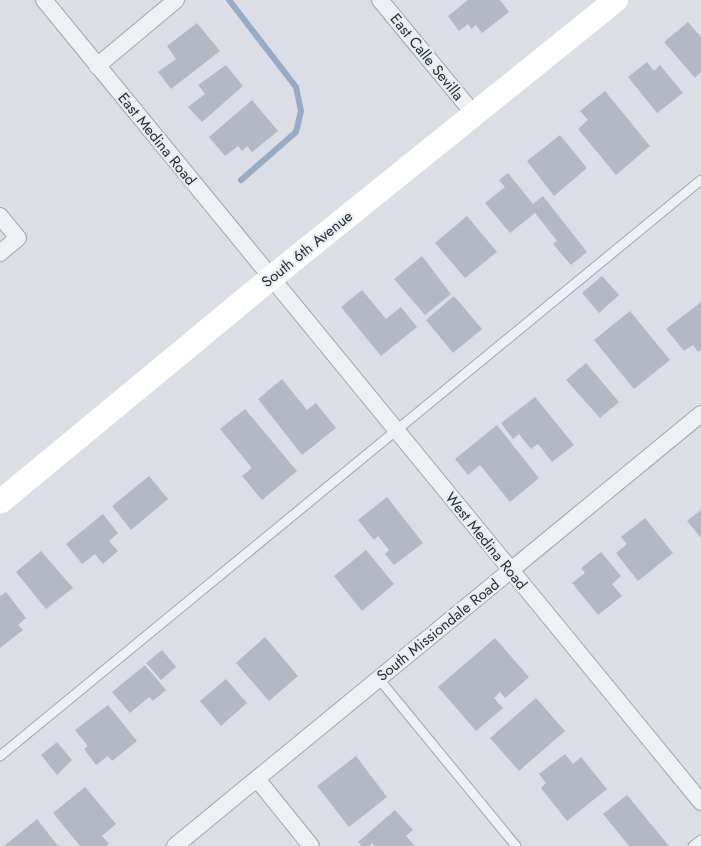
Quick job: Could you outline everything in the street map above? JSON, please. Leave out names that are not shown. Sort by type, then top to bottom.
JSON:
[{"type":"street","name":"East Medina Road","points":[[44,0],[271,278]]},
{"type":"street","points":[[97,66],[176,0]]},
{"type":"street","name":"East Calle Sevilla","points":[[380,0],[474,114]]},
{"type":"street","name":"South 6th Avenue","points":[[0,502],[271,278],[616,0]]},
{"type":"street","points":[[0,216],[18,238],[0,253]]},
{"type":"street","name":"West Medina Road","points":[[271,278],[701,802]]},
{"type":"street","name":"South Missiondale Road","points":[[175,846],[701,414]]},
{"type":"street","points":[[257,779],[311,846]]},
{"type":"lane","points":[[0,756],[701,180]]},
{"type":"lane","points":[[379,679],[516,846]]},
{"type":"lane","points":[[693,846],[701,840]]},
{"type":"building","points":[[468,0],[500,0],[509,12],[482,33],[476,25],[471,29],[468,24],[459,31],[448,16]]},
{"type":"building","points":[[688,22],[701,37],[701,72],[695,78],[664,42]]},
{"type":"building","points":[[197,23],[220,51],[171,89],[158,72],[176,59],[167,46]]},
{"type":"building","points":[[647,62],[654,71],[660,65],[683,93],[657,113],[628,77]]},
{"type":"building","points":[[226,65],[243,86],[202,122],[188,107],[205,94],[198,85]]},
{"type":"building","points":[[605,91],[650,146],[616,175],[578,129],[588,120],[580,111]]},
{"type":"building","points":[[252,100],[278,131],[252,152],[247,146],[242,151],[238,146],[225,156],[209,137]]},
{"type":"building","points":[[560,135],[587,168],[554,196],[527,161]]},
{"type":"building","points":[[508,173],[533,204],[543,196],[587,252],[571,265],[553,244],[557,241],[535,213],[510,233],[485,203],[505,187],[499,180]]},
{"type":"building","points":[[467,216],[497,252],[465,278],[435,243]]},
{"type":"building","points":[[422,256],[451,294],[425,315],[394,279]]},
{"type":"building","points":[[602,276],[619,295],[599,313],[582,293]]},
{"type":"building","points":[[362,290],[386,319],[401,307],[417,327],[381,356],[341,307]]},
{"type":"building","points":[[454,296],[482,329],[453,353],[426,320]]},
{"type":"building","points":[[701,302],[701,350],[698,352],[693,345],[684,351],[666,329]]},
{"type":"building","points":[[630,311],[670,360],[634,389],[594,340]]},
{"type":"building","points":[[586,363],[619,402],[600,418],[566,380]]},
{"type":"building","points":[[282,379],[307,410],[316,403],[336,428],[302,455],[258,399]]},
{"type":"building","points":[[535,397],[574,445],[552,462],[538,444],[531,449],[519,434],[513,439],[501,423]]},
{"type":"building","points":[[245,409],[297,471],[262,500],[242,476],[252,468],[220,429]]},
{"type":"building","points":[[497,425],[539,478],[510,502],[480,465],[468,475],[455,459]]},
{"type":"building","points":[[149,476],[168,499],[131,530],[112,506]]},
{"type":"building","points":[[387,497],[423,543],[394,565],[385,554],[389,550],[378,536],[374,540],[358,520]]},
{"type":"building","points":[[701,510],[701,538],[687,521]]},
{"type":"building","points":[[103,514],[118,533],[109,541],[118,551],[103,564],[95,554],[82,564],[66,544]]},
{"type":"building","points":[[645,518],[673,553],[638,581],[616,553],[627,544],[621,537]]},
{"type":"building","points":[[366,550],[394,584],[362,611],[334,576]]},
{"type":"building","points":[[41,551],[73,588],[46,609],[16,572]]},
{"type":"building","points":[[601,552],[621,576],[612,584],[622,596],[598,615],[572,583],[585,573],[581,568]]},
{"type":"building","points":[[6,592],[26,618],[18,625],[23,630],[0,648],[0,596]]},
{"type":"building","points":[[265,637],[298,676],[269,701],[236,663]]},
{"type":"building","points":[[495,638],[529,677],[505,698],[500,692],[494,698],[503,708],[476,731],[438,687]]},
{"type":"building","points":[[162,650],[176,667],[161,680],[146,663]]},
{"type":"building","points":[[145,665],[166,690],[153,701],[149,697],[130,713],[112,692]]},
{"type":"building","points":[[226,679],[247,703],[221,726],[200,701]]},
{"type":"building","points":[[536,698],[565,731],[519,771],[490,738]]},
{"type":"building","points":[[108,705],[137,741],[112,761],[108,756],[96,765],[84,749],[88,746],[75,730]]},
{"type":"building","points":[[57,742],[72,760],[57,775],[41,755]]},
{"type":"building","points":[[565,754],[573,764],[581,757],[607,789],[567,821],[541,788],[546,783],[539,774]]},
{"type":"building","points":[[356,756],[387,797],[349,827],[317,786]]},
{"type":"building","points":[[85,787],[116,824],[102,836],[109,844],[106,846],[80,846],[53,813]]},
{"type":"building","points":[[627,795],[669,846],[629,846],[603,814]]},
{"type":"building","points":[[395,810],[413,830],[406,836],[415,846],[375,846],[372,843],[369,846],[362,846],[358,842]]},
{"type":"building","points":[[37,819],[58,846],[4,846]]},
{"type":"waterway","points":[[229,0],[296,87],[301,111],[296,132],[241,180]]}]
